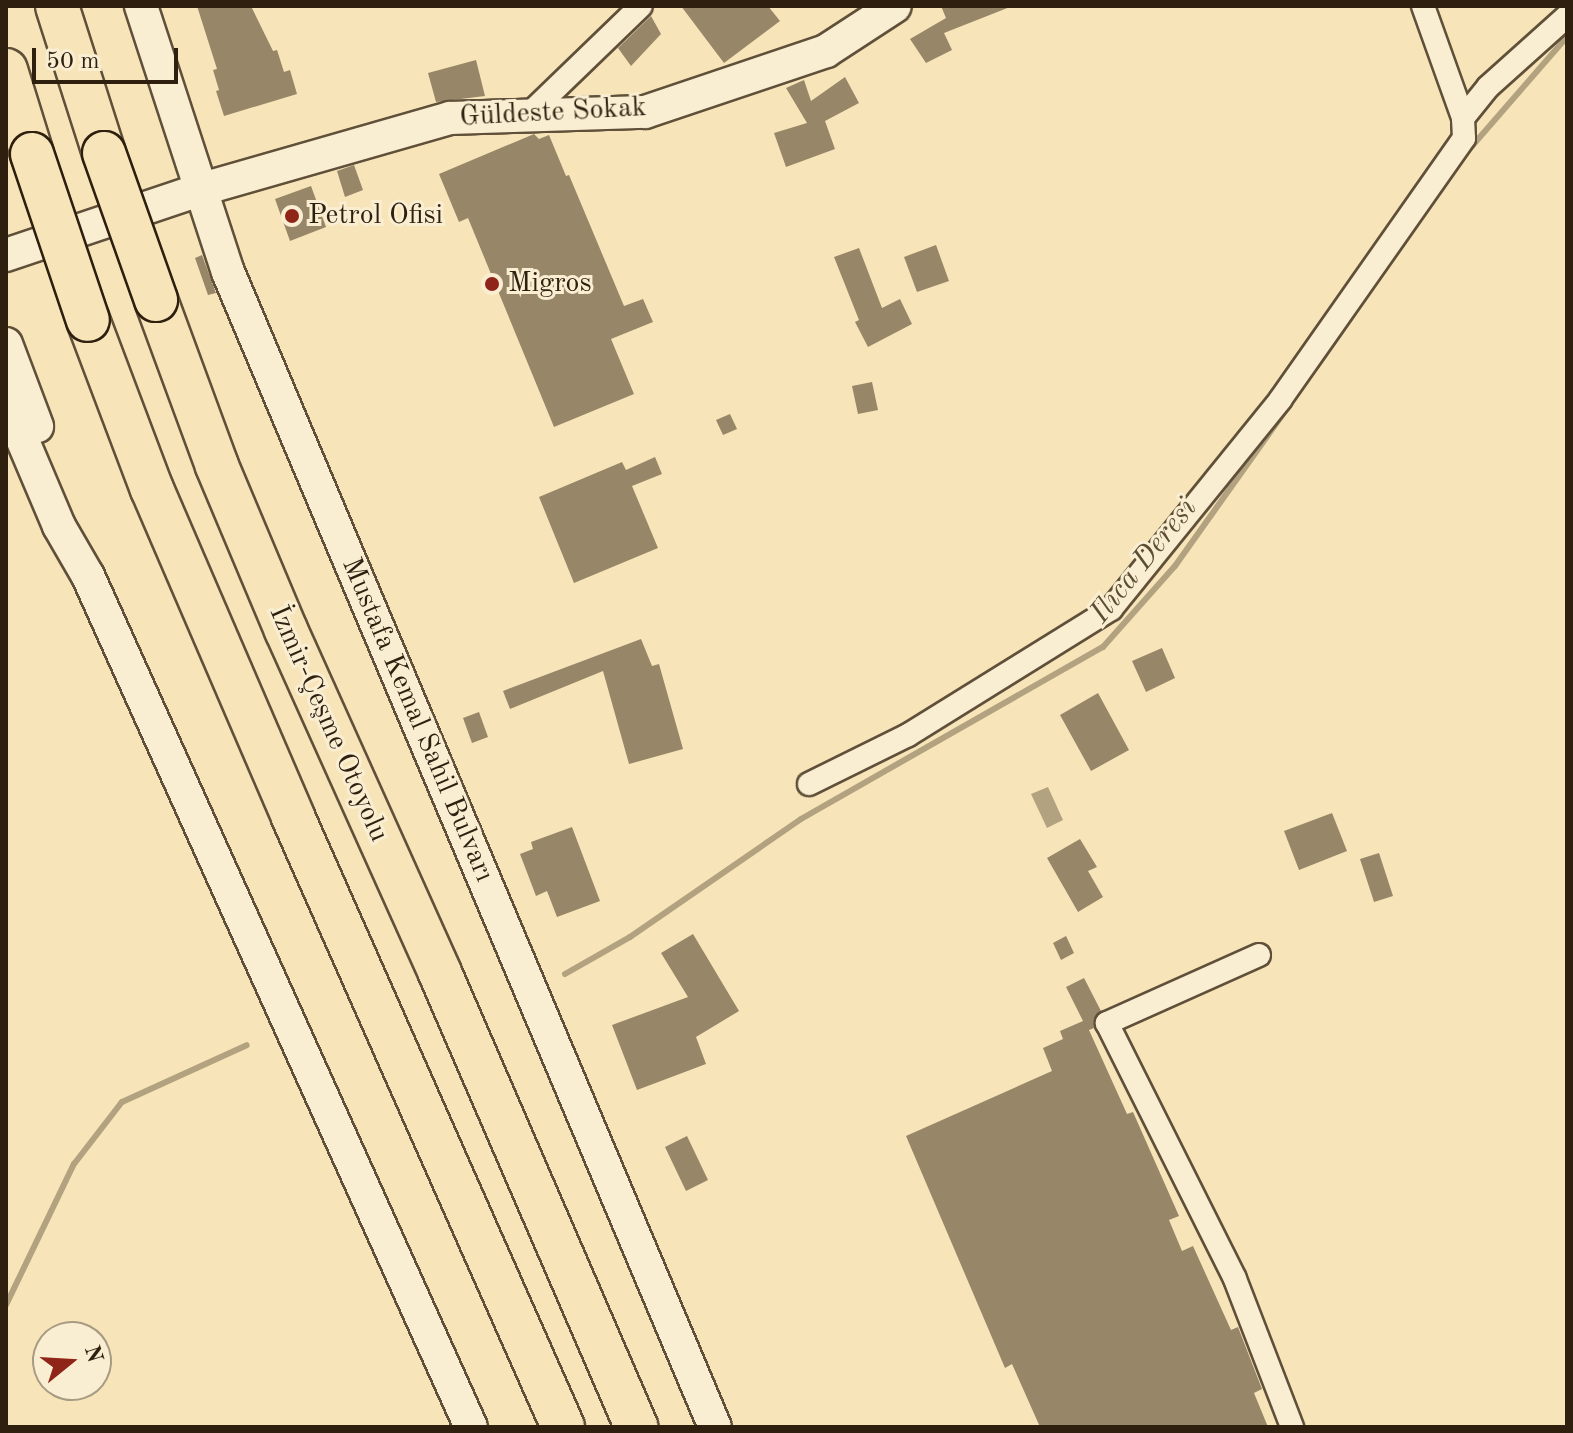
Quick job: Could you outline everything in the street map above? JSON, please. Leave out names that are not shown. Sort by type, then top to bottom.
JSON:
[{"type":"highway","name":"İzmir-Çeşme Otoyolu","points":[[57,6],[104,153],[217,466],[280,617],[636,1427]]},
{"type":"highway","points":[[6,70],[88,320],[152,489],[286,803],[563,1427]]},
{"type":"street","name":"Mustafa Kemal Sahil Bulvarı","points":[[141,6],[228,272],[715,1427]]},
{"type":"street","points":[[527,116],[641,6]]},
{"type":"street","name":"Güldeste Sokak","points":[[6,255],[199,190],[450,118],[645,112],[826,51],[895,6]]},
{"type":"street","points":[[809,784],[908,735],[1111,609],[1280,400],[1464,138],[1463,118],[1423,6]]},
{"type":"street","points":[[1463,118],[1488,87],[1567,16]]},
{"type":"street","points":[[6,344],[71,517],[88,576]]},
{"type":"street","points":[[6,401],[59,526],[88,576],[471,1427]]},
{"type":"street","points":[[1259,955],[1107,1023],[1235,1279],[1292,1427]]},
{"type":"shaded area","points":[[1048,787],[1063,820],[1047,828],[1031,794]]},
{"type":"building","points":[[197,6],[251,6],[273,51],[277,50],[284,72],[290,70],[297,94],[224,116],[216,91],[219,90],[213,70],[217,69]]},
{"type":"building","points":[[681,6],[768,6],[780,21],[724,63]]},
{"type":"building","points":[[941,6],[1010,7],[944,33],[952,50],[926,63],[910,39],[946,18]]},
{"type":"building","points":[[651,16],[661,34],[631,66],[618,48]]},
{"type":"building","points":[[476,60],[485,96],[436,102],[428,73]]},
{"type":"building","points":[[845,77],[859,103],[825,121],[835,149],[786,167],[774,133],[807,123],[786,88],[804,80],[811,101]]},
{"type":"building","points":[[534,134],[539,139],[549,135],[624,306],[643,299],[653,322],[611,339],[634,394],[554,427],[468,218],[459,222],[439,174]]},
{"type":"building","points":[[354,165],[363,190],[345,197],[337,171]]},
{"type":"building","points":[[311,186],[326,227],[290,241],[275,199]]},
{"type":"building","points":[[936,245],[949,281],[917,292],[904,257]]},
{"type":"building","points":[[859,248],[882,308],[900,299],[912,324],[868,347],[855,322],[859,320],[834,257]]},
{"type":"building","points":[[202,255],[216,293],[208,295],[195,258]]},
{"type":"building","points":[[872,382],[878,410],[858,414],[852,386]]},
{"type":"building","points":[[730,414],[737,429],[723,435],[716,420]]},
{"type":"building","points":[[655,457],[662,474],[632,486],[658,548],[574,583],[539,497],[622,462],[626,470]]},
{"type":"building","points":[[641,639],[652,666],[659,664],[683,749],[629,764],[603,671],[510,709],[503,691]]},
{"type":"building","points":[[1162,648],[1175,678],[1146,692],[1132,661]]},
{"type":"building","points":[[1098,693],[1129,750],[1091,771],[1060,715]]},
{"type":"building","points":[[479,712],[488,737],[472,743],[463,718]]},
{"type":"building","points":[[1332,813],[1347,851],[1299,870],[1284,831]]},
{"type":"building","points":[[572,827],[600,901],[557,917],[547,891],[536,896],[520,854],[533,849],[531,842]]},
{"type":"building","points":[[1080,839],[1097,867],[1088,871],[1103,897],[1078,912],[1047,858]]},
{"type":"building","points":[[1379,853],[1393,896],[1374,902],[1360,859]]},
{"type":"building","points":[[693,934],[739,1011],[696,1037],[706,1064],[637,1090],[612,1025],[688,997],[661,953]]},
{"type":"building","points":[[1066,936],[1074,953],[1061,960],[1053,943]]},
{"type":"building","points":[[1084,978],[1101,1011],[1095,1016],[1094,1028],[1089,1030],[1127,1114],[1133,1112],[1179,1216],[1169,1220],[1182,1251],[1193,1246],[1231,1330],[1238,1327],[1262,1389],[1254,1393],[1268,1427],[1040,1427],[1012,1364],[1005,1368],[906,1136],[1052,1071],[1043,1048],[1063,1039],[1060,1031],[1083,1021],[1066,987]]},
{"type":"building","points":[[687,1136],[708,1180],[686,1191],[665,1147]]},
{"type":"waterway","name":"Ilıca Deresi","points":[[1466,153],[1567,37]]},
{"type":"waterway","name":"Ilıca Deresi","points":[[1317,366],[1350,319]]},
{"type":"waterway","name":"Ilıca Deresi","points":[[565,974],[630,937],[801,819],[1103,647],[1175,566],[1290,404]]},
{"type":"waterway","name":"Ilıca Deresi","points":[[6,1305],[74,1164],[122,1102],[247,1045]]},
{"type":"place","name":"Petrol Ofisi","points":[[292,216]]},
{"type":"place","name":"Migros","points":[[492,284]]}]
